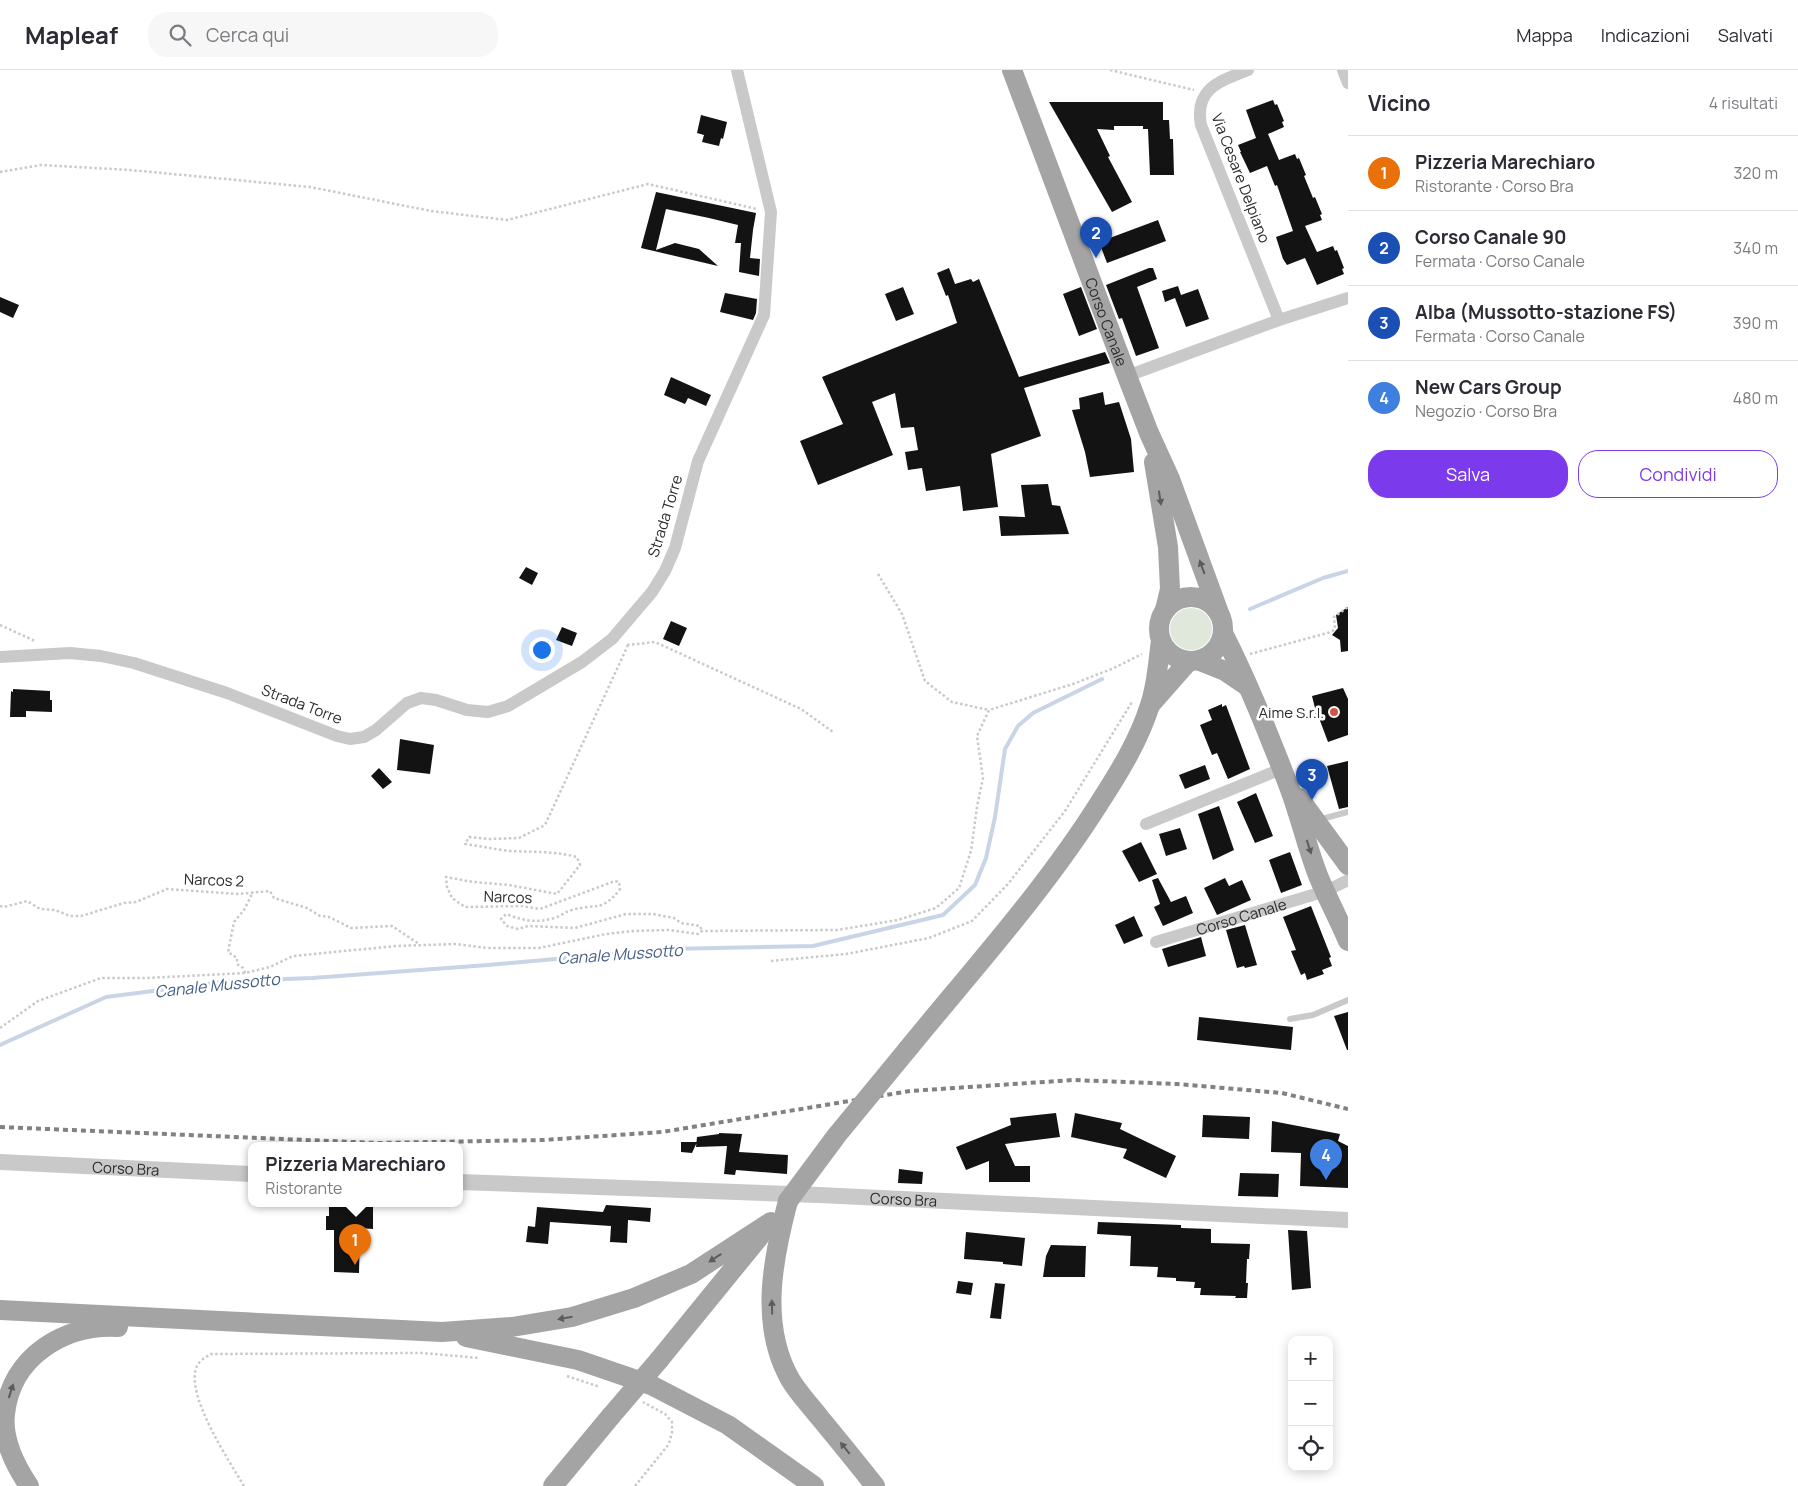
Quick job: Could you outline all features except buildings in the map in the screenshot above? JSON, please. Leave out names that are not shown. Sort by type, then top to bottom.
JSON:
[{"type":"main road","name":"Corso Canale","points":[[1012,70],[1149,433],[1170,479],[1219,613]]},
{"type":"main road","name":"Corso Canale","points":[[1149,433],[1168,547],[1170,589],[1165,610]]},
{"type":"main road","points":[[553,1486],[777,1222],[788,1201],[837,1135],[1000,939],[1074,844],[1134,747],[1144,700],[1161,641],[1159,625],[1165,610],[1173,602],[1182,598],[1193,597],[1203,599],[1219,613],[1224,633],[1243,672],[1285,776],[1319,877],[1348,941]]},
{"type":"main road","points":[[1144,700],[1194,661],[1209,657],[1221,642],[1224,633]]},
{"type":"main road","points":[[1161,641],[1171,655],[1225,671],[1248,686]]},
{"type":"main road","points":[[1285,776],[1348,865]]},
{"type":"main road","points":[[0,1310],[442,1332],[512,1327],[572,1317],[634,1298],[691,1274],[777,1222]]},
{"type":"main road","points":[[777,1222],[771,1305],[773,1326],[780,1354],[790,1379],[875,1486]]},
{"type":"main road","points":[[29,1486],[17,1468],[10,1451],[5,1414],[12,1386],[37,1351],[79,1331],[104,1326],[198,1331],[283,1323]]},
{"type":"main road","points":[[442,1332],[578,1360],[651,1385],[728,1424],[814,1486]]},
{"type":"street","name":"Strada Torre","points":[[0,657],[57,654],[101,656],[134,663],[227,693],[336,736],[350,739],[364,737],[376,730],[407,703],[421,698],[436,700],[467,710],[488,712],[508,706],[582,662],[612,639],[652,592],[665,571],[675,548],[698,461],[764,315],[771,212],[737,70]]},
{"type":"street","points":[[1206,93],[1217,82],[1248,70]]},
{"type":"street","points":[[1343,70],[1348,83]]},
{"type":"street","name":"Via Cesare Delpiano","points":[[1206,93],[1200,107],[1201,124],[1279,320]]},
{"type":"street","points":[[1127,376],[1279,320],[1348,298]]},
{"type":"street","points":[[1146,824],[1285,776]]},
{"type":"street","name":"Corso Canale","points":[[1156,942],[1326,892],[1348,880]]},
{"type":"street","name":"Corso Bra","points":[[0,1162],[248,1174]]},
{"type":"street","name":"Corso Bra","points":[[463,1182],[819,1195],[1348,1220]]},
{"type":"lane","points":[[1315,820],[1348,812]]},
{"type":"lane","points":[[1290,1019],[1313,1015],[1348,1000]]},
{"type":"path","points":[[1110,70],[1206,93]]},
{"type":"path","points":[[0,172],[41,165],[130,170],[310,187],[431,211],[507,220],[648,184],[771,212]]},
{"type":"path","points":[[878,574],[902,614],[925,681],[952,702],[988,710],[1073,684],[1114,668],[1142,654]]},
{"type":"path","points":[[1236,658],[1331,632],[1335,628],[1334,617],[1348,607]]},
{"type":"path","points":[[0,625],[37,642],[57,654]]},
{"type":"path","points":[[612,639],[628,645],[655,642],[801,708],[833,732]]},
{"type":"path","name":"Narcos","points":[[628,645],[545,825],[519,838],[488,839],[469,837],[465,844],[508,850],[548,852],[577,857],[580,865],[557,894],[509,884],[473,882],[446,877],[447,886],[452,898],[465,907],[522,906],[540,909],[615,881],[619,882],[620,889],[614,898],[598,907],[573,910],[536,922],[506,914],[501,919],[507,926],[518,929],[528,926],[575,928],[626,914],[653,914],[674,918],[681,924],[700,926],[702,931]]},
{"type":"path","points":[[770,961],[846,954],[930,938],[972,921],[1008,884],[1066,811],[1144,700]]},
{"type":"path","points":[[0,1028],[38,1001],[101,978],[147,978],[245,973],[270,967],[293,956],[420,945],[456,944],[488,948],[539,948],[615,933],[669,930],[698,934],[702,931],[837,930],[898,920],[936,908],[959,888],[971,851],[976,807],[983,778],[978,736],[988,710]]},
{"type":"path","name":"Narcos 2","points":[[0,906],[4,907],[27,901],[40,908],[55,910],[70,916],[82,916],[124,903],[136,902],[167,889],[238,894],[270,891],[274,898],[293,902],[320,916],[328,917],[351,928],[392,926],[420,945]]},
{"type":"path","points":[[245,973],[243,968],[237,964],[237,958],[228,952],[234,922],[244,910],[253,892]]},
{"type":"path","points":[[244,1486],[212,1432],[196,1392],[195,1376],[197,1367],[202,1360],[211,1354],[423,1353],[482,1358]]},
{"type":"path","points":[[563,1375],[603,1388]]},
{"type":"path","points":[[634,1486],[669,1444],[672,1432],[672,1422],[665,1414],[639,1401]]},
{"type":"shaded area","points":[[1191,608],[1206,614],[1212,629],[1206,644],[1191,650],[1176,644],[1170,629],[1176,614]]},
{"type":"waterway","name":"Canale Mussotto","points":[[1250,609],[1323,578],[1348,571]]},
{"type":"waterway","name":"Canale Mussotto","points":[[0,1045],[106,997],[231,981],[312,978],[667,949],[813,946],[943,915],[975,885],[986,858],[995,817],[1005,749],[1018,726],[1033,713],[1102,679]]},
{"type":"railway","points":[[432,1142],[543,1140],[662,1132],[910,1091],[1073,1080],[1177,1084],[1282,1093],[1348,1109]]},
{"type":"railway","points":[[0,1127],[353,1142]]},
{"type":"place","name":"Corso Canale 90","points":[[1096,258]]},
{"type":"place","name":"Aime S.r.l.","points":[[1334,712]]},
{"type":"place","name":"Alba (Mussotto-stazione FS)","points":[[1312,800]]},
{"type":"place","name":"New Cars Group","points":[[1326,1180]]},
{"type":"place","name":"Pizzeria Marechiaro","points":[[355,1265]]}]
